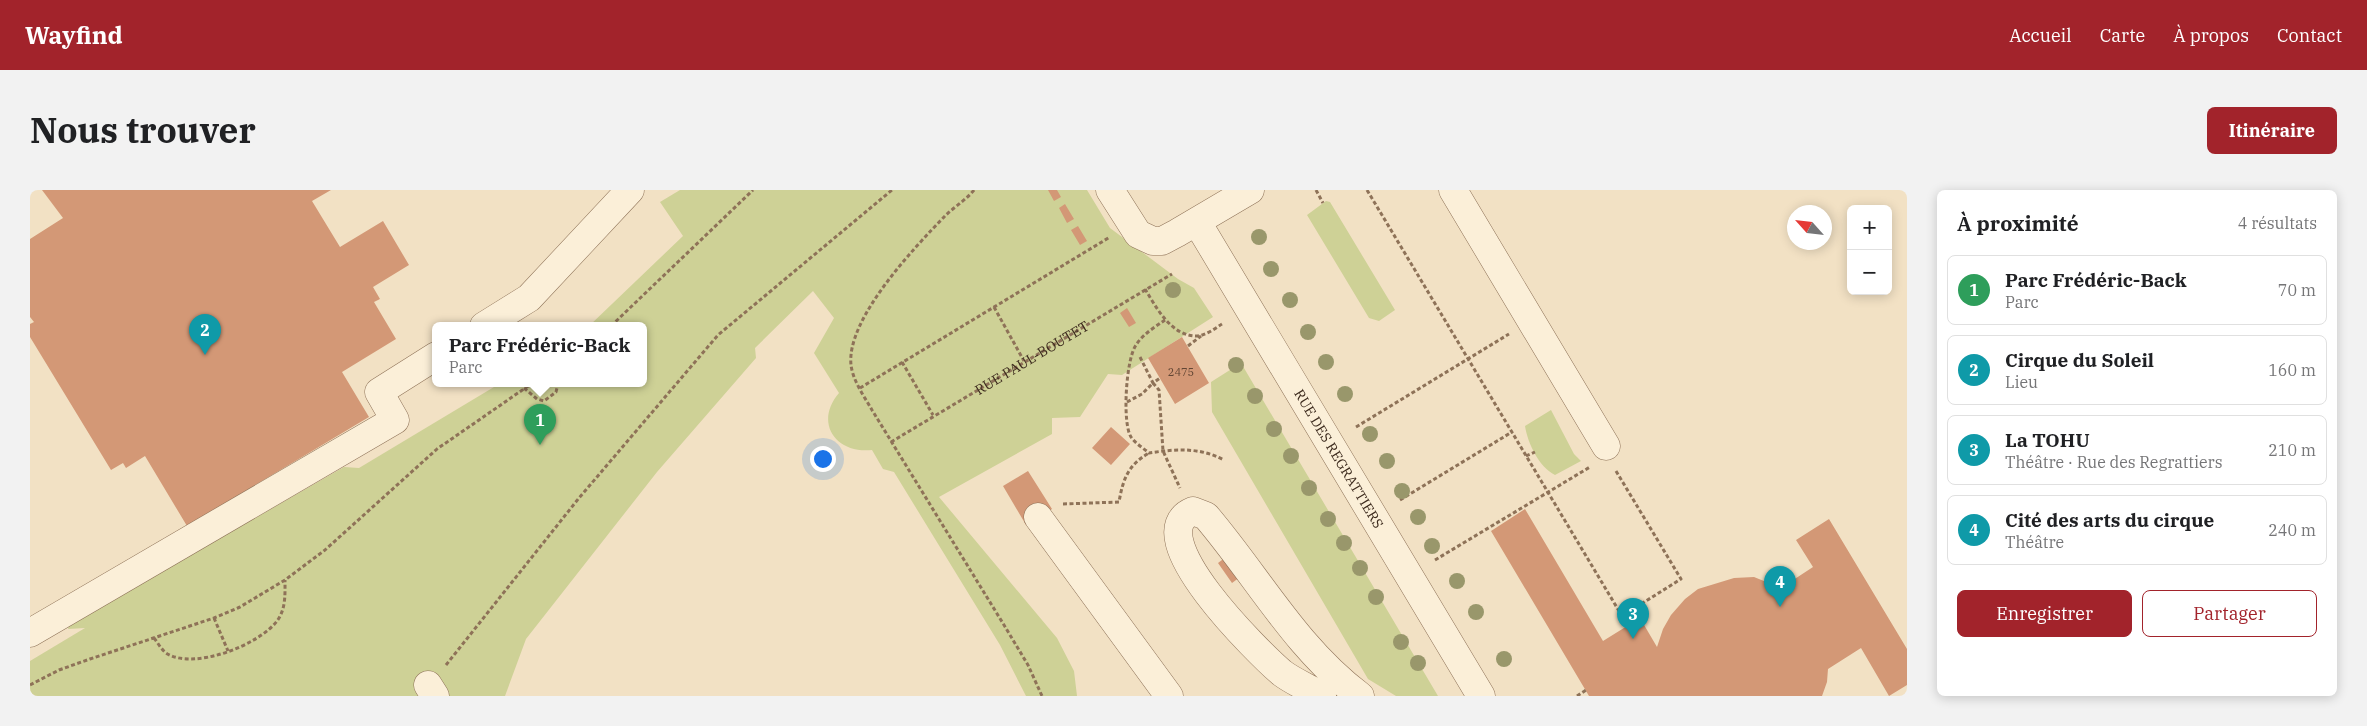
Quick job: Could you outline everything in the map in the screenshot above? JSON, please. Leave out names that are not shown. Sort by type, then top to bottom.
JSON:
[{"type":"street","points":[[490,322],[529,298],[630,190]]},
{"type":"street","points":[[1110,190],[1138,234],[1153,241],[1162,241],[1250,190]]},
{"type":"street","points":[[1453,190],[1531,320],[1603,459]]},
{"type":"street","name":"RUE DES REGRATTIERS","points":[[1197,222],[1481,696]]},
{"type":"street","points":[[30,634],[395,420],[379,392],[432,359]]},
{"type":"street","points":[[1322,696],[1284,674],[1230,621],[1196,577],[1182,552],[1179,538],[1183,517],[1193,511],[1206,516],[1297,637],[1336,678],[1360,696]]},
{"type":"street","points":[[1038,517],[1169,696]]},
{"type":"path","points":[[615,322],[753,190]]},
{"type":"path","points":[[431,690],[477,627],[579,498],[718,335],[892,190]]},
{"type":"path","points":[[974,190],[947,214],[900,264],[864,317],[854,342],[850,364],[853,376],[891,442],[1009,633],[1028,665],[1042,696]]},
{"type":"path","points":[[1316,190],[1323,203]]},
{"type":"path","points":[[1367,190],[1628,626]]},
{"type":"path","points":[[860,388],[1112,236]]},
{"type":"path","name":"RUE PAUL-BOUTET","points":[[891,442],[1172,274]]},
{"type":"path","points":[[1145,289],[1165,320],[1188,334],[1202,335]]},
{"type":"path","points":[[994,307],[1024,361]]},
{"type":"path","points":[[1149,453],[1131,438],[1128,430],[1128,369],[1134,346],[1165,320]]},
{"type":"path","points":[[1356,427],[1531,320]]},
{"type":"path","points":[[1188,346],[1202,335],[1222,324]]},
{"type":"path","points":[[1140,358],[1153,383],[1159,390],[1163,451],[1193,511]]},
{"type":"path","points":[[902,362],[934,416]]},
{"type":"path","points":[[1127,402],[1142,394],[1160,378]]},
{"type":"path","points":[[30,685],[58,670],[214,618],[240,607],[285,580],[332,544],[437,449],[524,388],[537,399],[544,401],[556,392],[557,387]]},
{"type":"path","points":[[1400,500],[1512,432]]},
{"type":"path","points":[[1069,503],[1119,502],[1122,481],[1127,472],[1136,461],[1149,453],[1200,451],[1224,460]]},
{"type":"path","points":[[1526,456],[1535,452]]},
{"type":"path","points":[[1435,560],[1603,459],[1681,579],[1622,616]]},
{"type":"path","points":[[154,638],[166,653],[184,659],[197,659],[228,651],[255,640],[278,620],[284,607],[285,580]]},
{"type":"path","points":[[214,618],[228,651]]},
{"type":"path","points":[[1576,696],[1586,690]]},
{"type":"green space","points":[[680,190],[1087,190],[1110,228],[1178,279],[1194,288],[1213,317],[1122,375],[1108,374],[1080,417],[1052,418],[1052,434],[939,497],[1057,638],[1074,671],[1077,696],[1026,696],[1000,645],[894,472],[883,469],[872,450],[859,450],[848,447],[832,434],[828,415],[839,393],[814,353],[834,318],[813,291],[755,348],[756,358],[657,472],[526,639],[505,696],[30,696],[30,661],[85,628],[68,629],[72,617],[222,537],[344,467],[359,468],[494,387],[647,387],[647,322],[593,322],[683,236],[660,202]]},
{"type":"green space","points":[[1326,201],[1330,202],[1395,310],[1379,321],[1369,318],[1307,215]]},
{"type":"green space","points":[[1241,363],[1438,696],[1396,696],[1368,679],[1212,412],[1211,382]]},
{"type":"green space","points":[[1551,410],[1574,454],[1581,461],[1555,475],[1539,461],[1525,426]]},
{"type":"building","points":[[42,190],[331,190],[312,201],[340,247],[383,221],[409,265],[373,287],[380,299],[374,302],[396,339],[342,372],[369,417],[187,526],[145,456],[126,468],[123,463],[111,470],[30,337],[30,324],[34,322],[30,317],[30,239],[63,218]]},
{"type":"building","points":[[1048,190],[1057,190],[1061,197],[1054,201]]},
{"type":"building","points":[[1065,204],[1074,219],[1067,223],[1059,208]]},
{"type":"building","points":[[1078,226],[1087,241],[1080,245],[1071,230]]},
{"type":"building","points":[[1127,308],[1136,323],[1129,327],[1120,313]]},
{"type":"building","points":[[1182,337],[1209,383],[1175,404],[1148,358]]},
{"type":"building","points":[[1111,427],[1130,444],[1111,465],[1092,448]]},
{"type":"building","points":[[1028,471],[1052,509],[1026,525],[1003,486]]},
{"type":"building","points":[[1525,509],[1603,641],[1640,618],[1657,647],[1663,629],[1671,615],[1685,599],[1698,589],[1734,578],[1754,577],[1781,588],[1813,567],[1796,540],[1829,519],[1907,649],[1907,685],[1889,696],[1861,648],[1828,669],[1827,682],[1822,696],[1589,696],[1491,531]]},
{"type":"building","points":[[1226,557],[1240,577],[1232,583],[1218,563]]},
{"type":"place","name":"Cirque du Soleil","points":[[205,355]]},
{"type":"place","name":"Parc Frédéric-Back","points":[[540,445]]},
{"type":"place","name":"Cité des arts du cirque","points":[[1780,607]]},
{"type":"place","name":"La TOHU","points":[[1633,639]]}]
